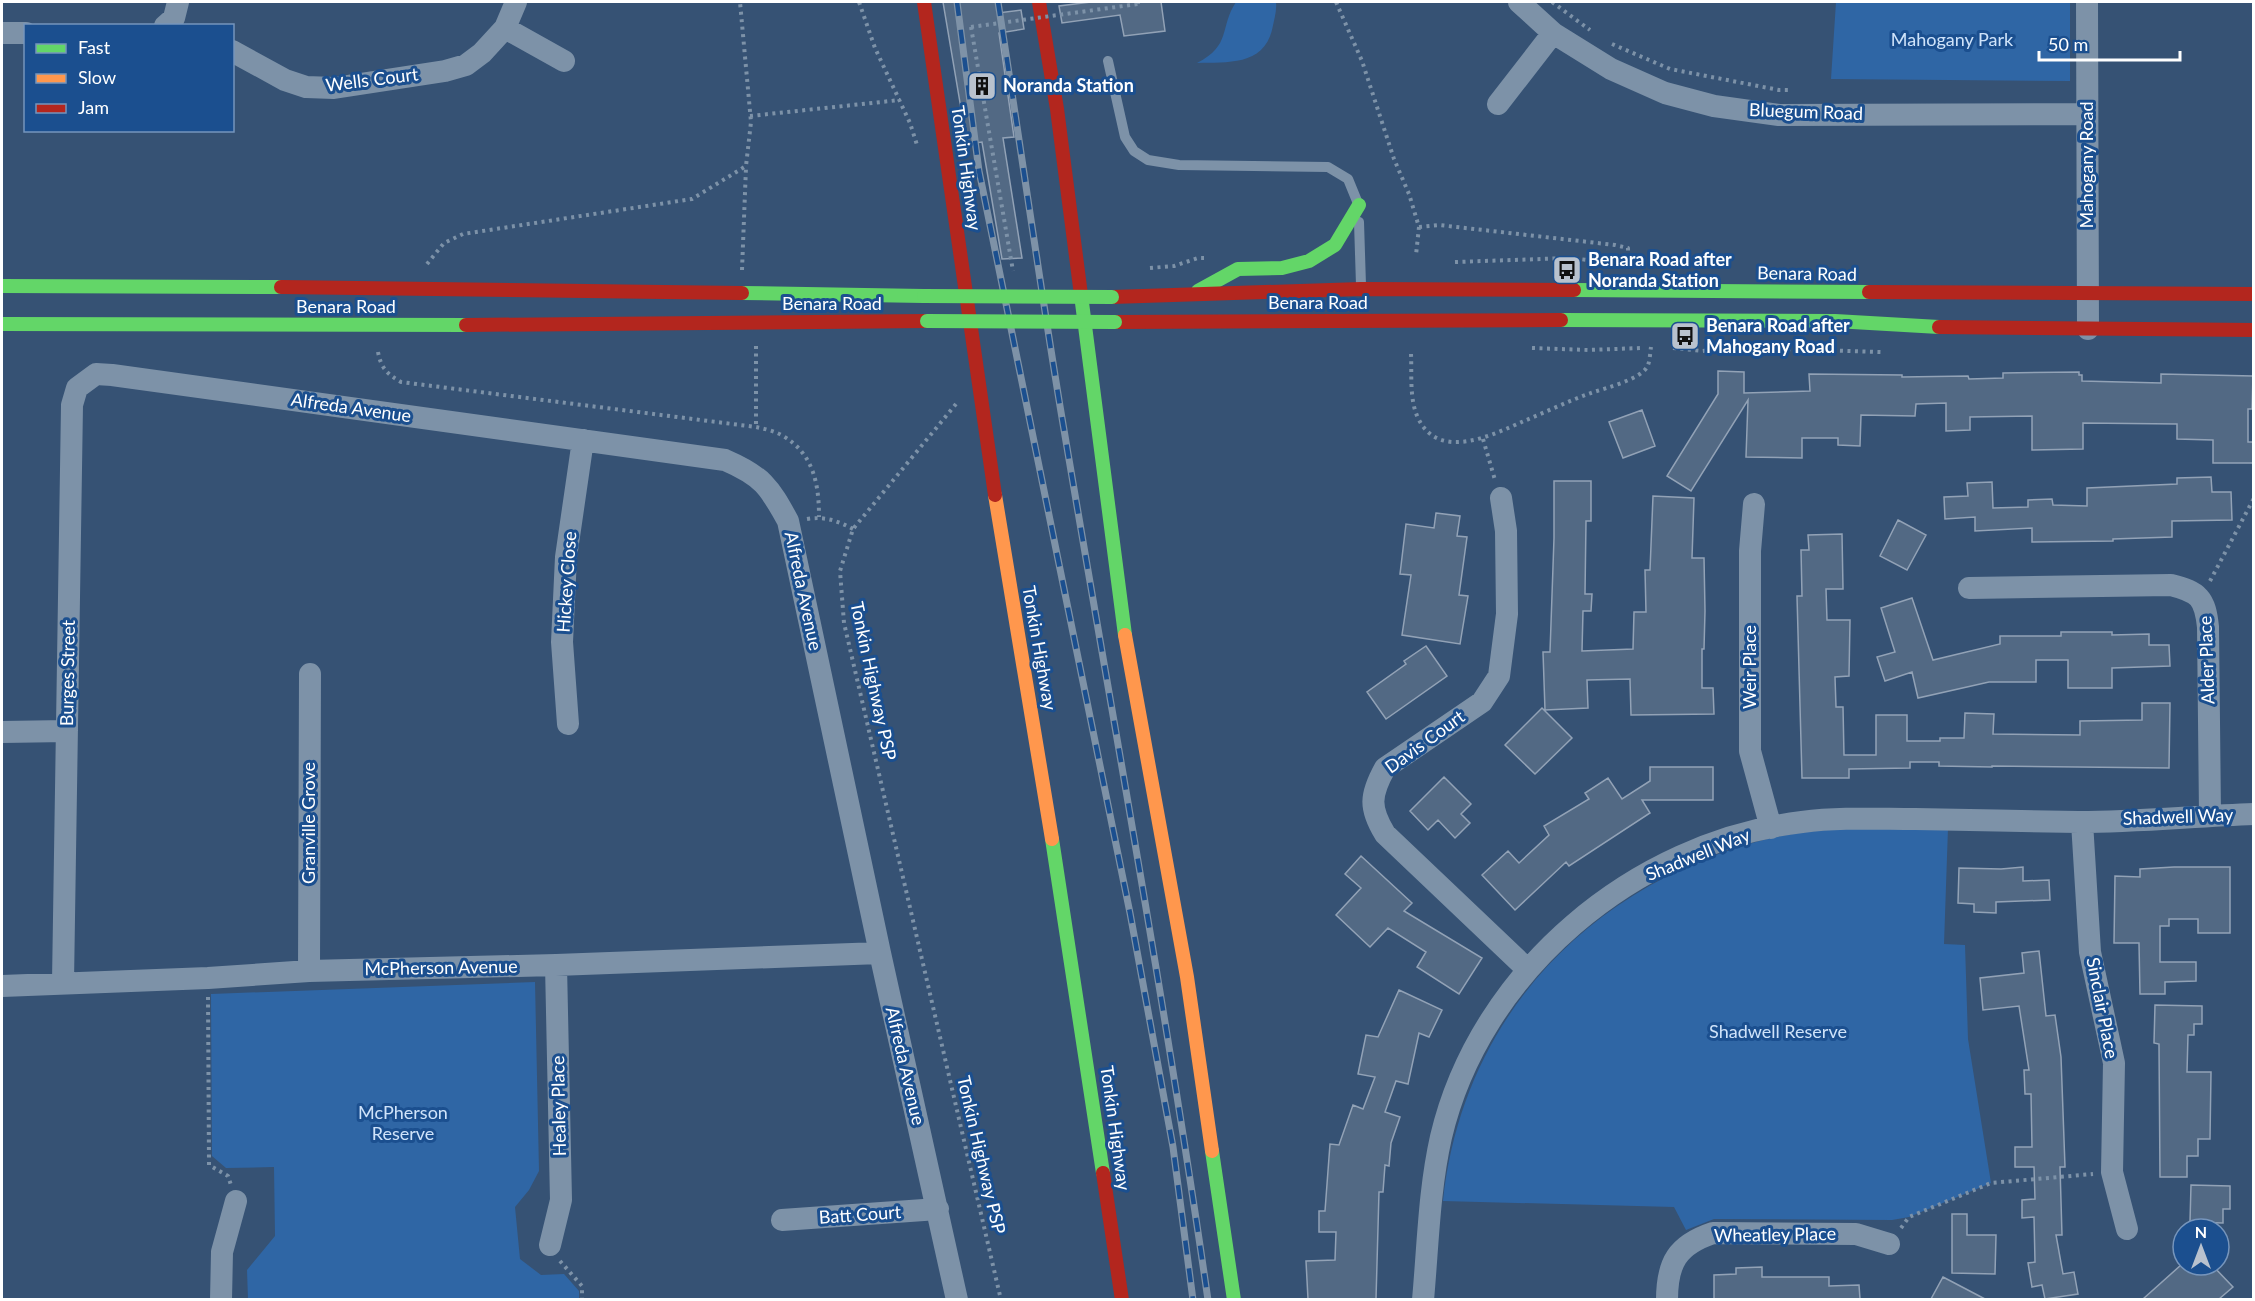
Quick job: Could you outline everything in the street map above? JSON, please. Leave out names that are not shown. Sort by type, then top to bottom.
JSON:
[{"type":"main road","name":"Tonkin Highway","points":[[924,2],[999,524],[1037,738],[1122,1299]]},
{"type":"main road","points":[[1039,2],[1057,109],[1121,615],[1187,977],[1234,1299]]},
{"type":"main road","points":[[1191,294],[1238,269],[1282,268],[1309,261],[1335,245],[1359,205]]},
{"type":"main road","name":"Benara Road","points":[[2,286],[924,296],[1112,297],[1191,294],[1662,320],[1835,321],[1964,329],[2253,330]]},
{"type":"main road","points":[[164,286],[173,294],[174,306],[164,325]]},
{"type":"main road","points":[[1720,305],[1713,302],[1713,298],[1723,291]]},
{"type":"main road","name":"Benara Road","points":[[2,324],[1115,322],[1361,305],[1723,291],[2253,294]]},
{"type":"main road","name":"Benara Road","points":[[1361,305],[1376,307],[1571,306]]},
{"type":"main road","name":"Benara Road","points":[[1605,306],[1662,320]]},
{"type":"main road","points":[[1770,307],[1792,309],[1835,321]]},
{"type":"street","name":"Wells Court","points":[[234,52],[285,80],[306,87],[334,88],[446,71],[466,65],[482,53],[505,28],[516,2]]},
{"type":"street","name":"Bluegum Road","points":[[1519,2],[1553,33],[1611,69],[1665,93],[1714,106],[1779,115],[2087,114]]},
{"type":"street","name":"Mahogany Road","points":[[2087,2],[2088,329]]},
{"type":"street","points":[[505,28],[564,61]]},
{"type":"street","points":[[2,33],[24,33]]},
{"type":"street","points":[[1498,104],[1553,33]]},
{"type":"street","name":"Alfreda Avenue","points":[[96,374],[725,460],[747,470],[772,490],[789,521],[880,953],[957,1299]]},
{"type":"street","name":"Burges Street","points":[[63,982],[72,405],[77,388],[96,374]]},
{"type":"street","name":"Hickey Close","points":[[568,724],[562,642],[566,557],[583,440]]},
{"type":"street","name":"Davis Court","points":[[1501,498],[1506,531],[1507,614],[1499,676],[1482,702],[1385,768],[1377,782],[1373,798],[1374,816],[1385,834],[1527,969]]},
{"type":"street","name":"Weir Place","points":[[1754,504],[1750,551],[1750,751],[1771,828]]},
{"type":"street","name":"Alder Place","points":[[1969,588],[2171,585],[2189,589],[2202,598],[2208,627],[2210,815]]},
{"type":"street","name":"Granville Grove","points":[[309,971],[310,674]]},
{"type":"street","points":[[2,732],[67,731]]},
{"type":"street","name":"Shadwell Way","points":[[1423,1299],[1431,1202],[1442,1135],[1461,1081],[1485,1032],[1527,969],[1548,947],[1596,907],[1643,876],[1705,848],[1771,828],[1843,818],[2082,822],[2253,814]]},
{"type":"street","name":"Sinclair Place","points":[[2082,822],[2090,952],[2114,1064],[2112,1172],[2127,1229]]},
{"type":"street","name":"McPherson Avenue","points":[[2,986],[208,978],[309,971],[880,953]]},
{"type":"street","name":"Healey Place","points":[[550,1245],[561,1200],[556,965]]},
{"type":"street","points":[[221,1299],[222,1252],[236,1201]]},
{"type":"street","name":"Batt Court","points":[[782,1220],[938,1209]]},
{"type":"street","name":"Wheatley Place","points":[[1667,1299],[1667,1277],[1672,1262],[1696,1239],[1713,1233],[1857,1234],[1889,1244]]},
{"type":"lane","points":[[1108,61],[1125,137],[1134,150],[1148,160],[1179,165],[1328,167],[1348,179],[1359,205],[1361,305]]},
{"type":"path","points":[[740,2],[750,116],[742,270]]},
{"type":"path","points":[[859,2],[875,48],[910,123],[920,156]]},
{"type":"path","points":[[1336,2],[1362,61],[1394,159],[1409,194],[1419,227],[1416,255]]},
{"type":"path","points":[[1552,2],[1599,36]]},
{"type":"path","points":[[1014,275],[971,27],[1138,3]]},
{"type":"path","points":[[1607,42],[1670,69],[1779,90],[1792,90]]},
{"type":"path","points":[[750,116],[900,100]]},
{"type":"path","points":[[427,265],[444,243],[463,234],[692,199],[746,166]]},
{"type":"path","points":[[1419,227],[1439,225],[1615,245],[1628,248],[1628,266]]},
{"type":"path","points":[[1146,269],[1174,266],[1198,258],[1210,258]]},
{"type":"path","points":[[756,345],[756,427]]},
{"type":"path","points":[[1411,354],[1413,399],[1418,418],[1429,432],[1440,440],[1447,441],[1483,439],[1585,395],[1640,375],[1648,367],[1651,347]]},
{"type":"path","points":[[1750,348],[1888,352]]},
{"type":"path","points":[[378,352],[386,373],[401,382],[756,427],[782,435],[810,462],[819,492],[819,517]]},
{"type":"path","name":"Tonkin Highway PSP","points":[[957,401],[953,410],[853,529],[840,571],[844,623],[1001,1299]]},
{"type":"path","points":[[1483,439],[1501,498]]},
{"type":"path","points":[[2202,598],[2253,498]]},
{"type":"path","points":[[789,521],[819,517],[837,521],[853,529]]},
{"type":"path","points":[[208,978],[209,1165],[228,1176],[236,1201]]},
{"type":"path","points":[[1889,1244],[1909,1217],[1991,1183],[2112,1172]]},
{"type":"path","points":[[550,1245],[564,1268],[582,1286],[582,1299]]},
{"type":"green space","points":[[1236,2],[1276,2],[1272,30],[1267,42],[1261,50],[1242,60],[1197,63],[1215,50],[1220,43]]},
{"type":"green space","name":"Mahogany Park","points":[[1836,2],[2070,2],[2070,81],[1831,79]]},
{"type":"green space","name":"Shadwell Reserve","points":[[1847,828],[1948,828],[1944,944],[1965,945],[1968,1039],[1991,1183],[1909,1217],[1892,1220],[1714,1219],[1686,1230],[1674,1207],[1443,1201],[1456,1133],[1478,1071],[1509,1015],[1549,965],[1596,921],[1650,886],[1710,857],[1775,837]]},
{"type":"green space","name":"McPherson Reserve","points":[[535,982],[539,1171],[529,1190],[515,1207],[520,1259],[541,1275],[564,1274],[579,1291],[579,1299],[248,1299],[247,1270],[275,1236],[274,1167],[226,1168],[212,1156],[211,994]]},
{"type":"building","name":"Noranda Station","points":[[943,2],[997,2],[998,13],[1021,10],[1024,29],[999,33],[1014,137],[1003,138],[1022,258],[1002,259],[982,142],[967,144]]},
{"type":"building","points":[[1091,2],[1161,2],[1165,31],[1124,36],[1120,15],[1062,23],[1059,6]]},
{"type":"building","points":[[1718,371],[1744,372],[1744,393],[1810,391],[1809,374],[1902,375],[1902,377],[1968,376],[1969,379],[2003,378],[2003,373],[2079,372],[2079,375],[2082,375],[2082,381],[2161,383],[2161,374],[2253,376],[2252,409],[2248,409],[2248,442],[2253,442],[2253,463],[2213,463],[2213,440],[2177,439],[2177,424],[2083,423],[2083,449],[2032,450],[2032,416],[1970,417],[1970,430],[1946,431],[1946,403],[1916,404],[1915,416],[1861,415],[1860,446],[1838,445],[1838,438],[1802,438],[1802,458],[1746,457],[1748,400],[1691,491],[1667,476],[1718,394]]},
{"type":"building","points":[[1642,410],[1655,446],[1623,458],[1609,422]]},
{"type":"building","points":[[2211,477],[2212,492],[2231,492],[2232,520],[2172,521],[2172,537],[2113,539],[2113,541],[2032,542],[2032,528],[1975,531],[1975,517],[1945,519],[1944,497],[1968,496],[1967,483],[1992,482],[1993,508],[2028,507],[2028,500],[2052,499],[2053,505],[2087,506],[2087,488],[2177,484],[2177,478]]},
{"type":"building","points":[[1554,481],[1591,481],[1591,521],[1586,521],[1585,594],[1592,594],[1591,611],[1583,611],[1582,651],[1633,649],[1634,612],[1646,612],[1645,570],[1650,570],[1653,496],[1694,498],[1692,558],[1704,558],[1705,611],[1702,688],[1713,688],[1714,714],[1631,715],[1630,679],[1587,680],[1588,708],[1545,710],[1543,652],[1550,652]]},
{"type":"building","points":[[1436,513],[1460,516],[1457,536],[1467,537],[1459,595],[1468,596],[1460,644],[1402,635],[1411,575],[1400,574],[1406,524],[1434,528]]},
{"type":"building","points":[[1898,520],[1926,535],[1907,570],[1880,556]]},
{"type":"building","points":[[1842,534],[1843,589],[1826,589],[1827,620],[1850,620],[1849,676],[1835,677],[1836,707],[1843,707],[1844,755],[1876,755],[1876,715],[1907,715],[1907,741],[1940,741],[1940,738],[1964,738],[1965,713],[1994,714],[1993,734],[2080,735],[2080,721],[2142,720],[2142,703],[2170,703],[2169,768],[1939,766],[1939,762],[1910,762],[1910,768],[1849,769],[1849,778],[1802,778],[1797,596],[1802,596],[1801,550],[1809,550],[1808,535]]},
{"type":"building","points":[[1912,598],[1933,660],[2000,644],[2000,636],[2061,636],[2061,632],[2112,632],[2112,635],[2149,634],[2149,645],[2169,645],[2170,666],[2112,668],[2112,688],[2068,688],[2068,660],[2036,660],[2036,682],[1989,682],[1918,698],[1912,672],[1885,681],[1877,657],[1895,652],[1881,608]]},
{"type":"building","points":[[1426,646],[1447,676],[1386,719],[1367,692],[1406,664],[1404,661]]},
{"type":"building","points":[[1542,708],[1572,738],[1535,774],[1505,745]]},
{"type":"building","points":[[1650,767],[1713,767],[1713,800],[1642,800],[1650,813],[1569,866],[1566,862],[1515,910],[1482,875],[1508,851],[1519,863],[1549,835],[1544,826],[1589,799],[1585,793],[1608,778],[1622,799],[1650,781]]},
{"type":"building","points":[[1444,777],[1471,804],[1461,814],[1470,823],[1455,838],[1438,820],[1428,830],[1410,811]]},
{"type":"building","points":[[1361,856],[1412,903],[1404,911],[1482,958],[1459,994],[1417,967],[1426,952],[1388,928],[1370,947],[1336,915],[1361,888],[1345,874]]},
{"type":"building","points":[[2023,867],[2023,881],[2049,880],[2050,900],[1996,902],[1996,913],[1974,912],[1974,904],[1958,903],[1959,868]]},
{"type":"building","points":[[2230,867],[2230,933],[2198,933],[2198,919],[2169,919],[2169,926],[2160,926],[2160,962],[2196,962],[2196,981],[2165,982],[2165,994],[2140,994],[2139,943],[2114,943],[2115,876],[2140,877],[2140,869]]},
{"type":"building","points":[[2039,951],[2046,1016],[2055,1015],[2061,1057],[2065,1167],[2060,1167],[2062,1235],[2056,1235],[2063,1274],[2074,1272],[2078,1294],[2045,1299],[2042,1285],[2032,1287],[2028,1263],[2035,1262],[2034,1217],[2022,1218],[2022,1200],[2035,1199],[2034,1167],[2015,1167],[2015,1147],[2032,1147],[2031,1094],[2025,1094],[2024,1070],[2029,1070],[2019,1006],[1983,1010],[1980,978],[2024,973],[2022,953]]},
{"type":"building","points":[[1399,990],[1442,1010],[1429,1037],[1419,1033],[1408,1084],[1396,1081],[1385,1112],[1400,1117],[1391,1143],[1389,1166],[1385,1165],[1383,1192],[1379,1192],[1376,1299],[1308,1299],[1306,1261],[1335,1260],[1336,1232],[1319,1232],[1319,1211],[1325,1211],[1330,1144],[1339,1145],[1353,1105],[1363,1109],[1375,1077],[1358,1074],[1366,1035],[1378,1037]]},
{"type":"building","points":[[2155,1005],[2202,1006],[2202,1024],[2194,1024],[2194,1035],[2188,1035],[2187,1072],[2211,1072],[2210,1139],[2198,1139],[2198,1156],[2187,1156],[2187,1177],[2160,1177],[2159,1044],[2154,1043]]},
{"type":"building","points":[[2191,1185],[2230,1186],[2230,1209],[2223,1209],[2223,1217],[2190,1217]]},
{"type":"building","points":[[1952,1214],[1967,1214],[1967,1235],[1996,1235],[1995,1274],[1952,1273]]},
{"type":"building","points":[[1762,1267],[1762,1277],[1829,1277],[1829,1286],[1859,1285],[1860,1299],[1714,1299],[1714,1275],[1736,1274],[1736,1268]]},
{"type":"building","points":[[2171,1274],[2171,1277],[2223,1277],[2233,1287],[2219,1299],[2143,1299]]},
{"type":"building","points":[[1943,1277],[1985,1299],[1931,1299]]},
{"type":"railway","points":[[957,2],[979,171],[1130,913],[1173,1147],[1193,1300]]},
{"type":"railway","points":[[998,2],[1060,406],[1155,964],[1208,1300]]},
{"type":"traffic: fast","points":[[1198,291],[1238,269],[1282,268],[1309,261],[1335,245],[1359,205]]},
{"type":"traffic: fast","points":[[2,286],[281,287]]},
{"type":"traffic: fast","points":[[1574,290],[1869,292]]},
{"type":"traffic: fast","points":[[742,293],[924,296]]},
{"type":"traffic: fast","points":[[1081,295],[1125,635]]},
{"type":"traffic: fast","points":[[924,296],[1112,297]]},
{"type":"traffic: fast","points":[[1561,320],[1835,321],[1939,327]]},
{"type":"traffic: fast","points":[[927,321],[1115,322]]},
{"type":"traffic: fast","points":[[2,324],[466,325]]},
{"type":"traffic: fast","points":[[1052,839],[1103,1173]]},
{"type":"traffic: fast","points":[[1212,1151],[1234,1300]]},
{"type":"traffic: slow","points":[[995,495],[1052,839]]},
{"type":"traffic: slow","points":[[1125,635],[1187,977],[1212,1151]]},
{"type":"traffic: jam","points":[[924,2],[995,495]]},
{"type":"traffic: jam","points":[[1039,2],[1057,109],[1081,295]]},
{"type":"traffic: jam","points":[[281,287],[742,293]]},
{"type":"traffic: jam","points":[[1112,297],[1361,289],[1574,290]]},
{"type":"traffic: jam","points":[[1869,292],[2254,294]]},
{"type":"traffic: jam","points":[[1115,322],[1561,320]]},
{"type":"traffic: jam","points":[[466,325],[927,321]]},
{"type":"traffic: jam","points":[[1939,327],[2254,330]]},
{"type":"traffic: jam","points":[[1103,1173],[1122,1300]]},
{"type":"place","name":"Noranda Station","points":[[982,86]]},
{"type":"place","name":"Benara Road after Noranda Station","points":[[1567,270]]},
{"type":"place","name":"Benara Road after Mahogany Road","points":[[1685,336]]}]
